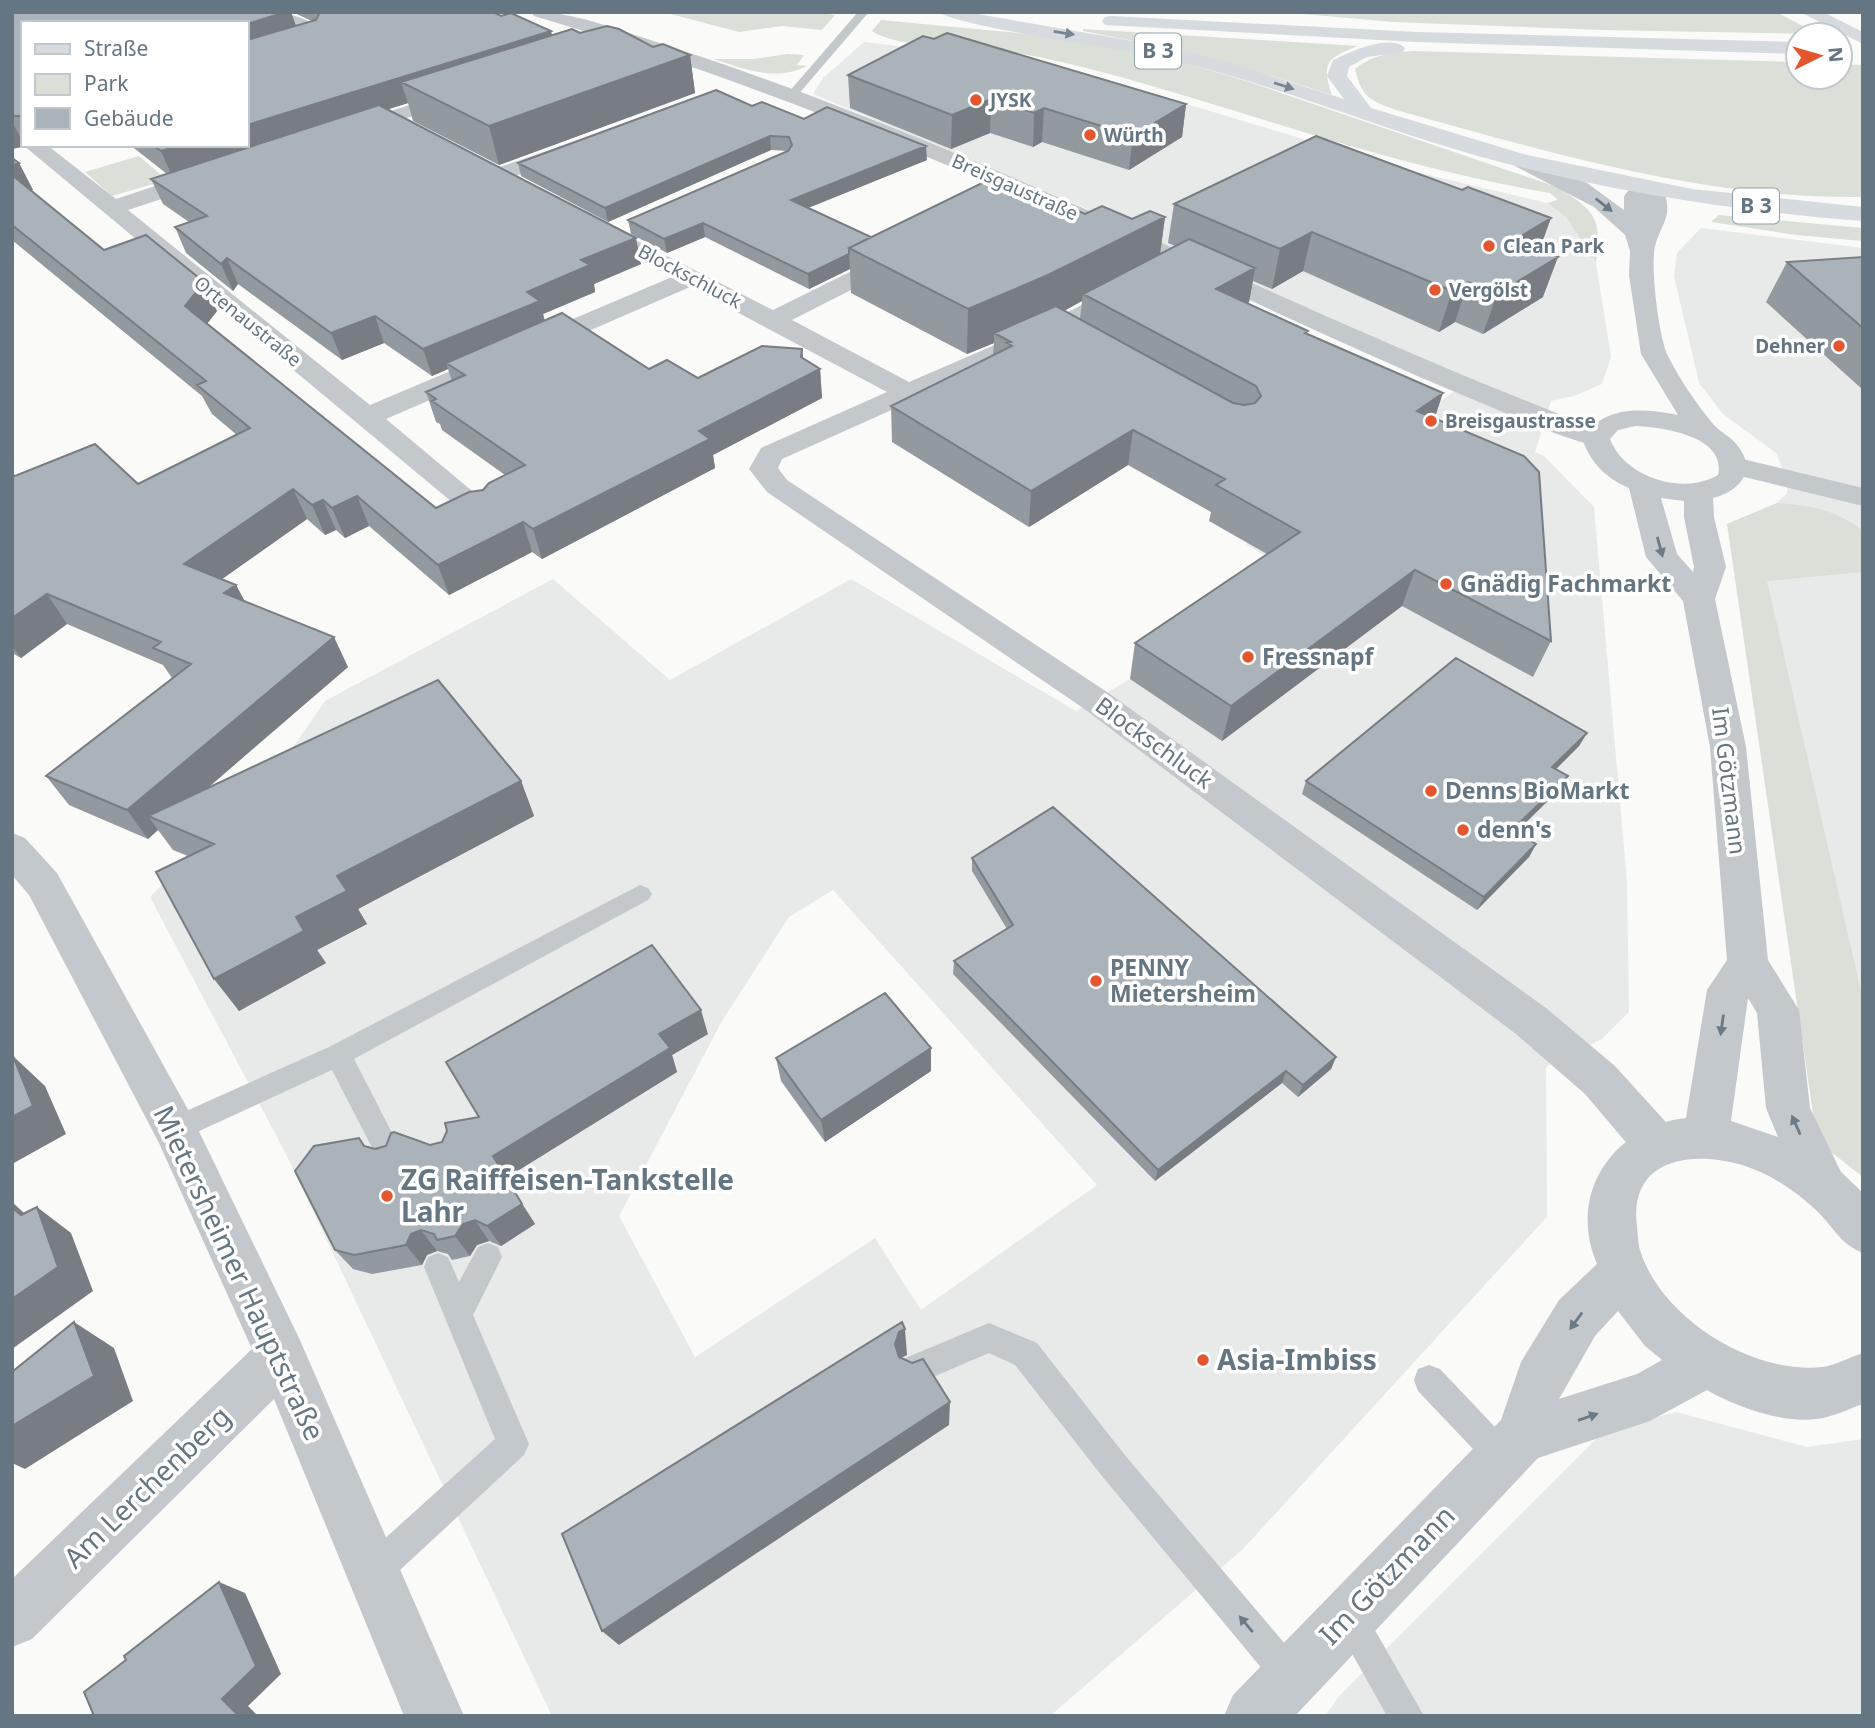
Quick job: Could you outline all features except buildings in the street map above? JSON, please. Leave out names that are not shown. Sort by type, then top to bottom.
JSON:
[{"type":"main road","name":"B 3","points":[[948,12],[966,18],[1151,49],[1227,68],[1523,161],[1651,189],[1756,206],[1863,214]]},
{"type":"main road","name":"B 3","points":[[994,12],[1417,37],[1784,47]]},
{"type":"main road","name":"B 3","points":[[1242,12],[1417,37]]},
{"type":"main road","points":[[1809,12],[1863,39]]},
{"type":"main road","name":"B 3","points":[[1363,111],[1337,76],[1340,64],[1348,57],[1362,52],[1478,39]]},
{"type":"street","points":[[248,60],[317,38],[315,34],[275,12]]},
{"type":"street","name":"Breisgaustraße","points":[[540,12],[792,95],[977,169],[1503,404],[1596,438]]},
{"type":"street","points":[[335,135],[481,88]]},
{"type":"street","points":[[388,118],[412,131]]},
{"type":"street","points":[[496,176],[586,143]]},
{"type":"street","name":"Ortenaustraße","points":[[35,147],[481,511]]},
{"type":"street","name":"B 3","points":[[1523,161],[1590,195],[1639,242]]},
{"type":"street","points":[[472,163],[521,189]]},
{"type":"street","points":[[111,208],[230,169]]},
{"type":"street","points":[[1651,189],[1657,202],[1658,215],[1639,242],[1641,275],[1654,354],[1683,403],[1707,435],[1730,455],[1734,466],[1726,483],[1698,492],[1680,492],[1643,484],[1622,474],[1606,463],[1597,450],[1596,438],[1608,424],[1620,420],[1654,418],[1681,424],[1707,435]]},
{"type":"street","name":"Blockschluck","points":[[570,214],[908,392]]},
{"type":"street","name":"Blockschluck","points":[[608,233],[632,222]]},
{"type":"street","points":[[772,320],[922,245]]},
{"type":"street","name":"Blockschluck","points":[[1184,261],[1055,328],[771,454],[763,469],[776,486],[1095,699],[1531,1021],[1600,1080],[1657,1145]]},
{"type":"street","points":[[366,417],[692,277]]},
{"type":"street","points":[[1055,328],[1079,342]]},
{"type":"street","points":[[1620,420],[1639,391],[1654,354]]},
{"type":"street","points":[[1734,466],[1863,497]]},
{"type":"street","points":[[1643,484],[1661,557],[1699,599]]},
{"type":"street","name":"Im Götzmann","points":[[1698,492],[1699,517],[1710,567],[1699,599],[1728,747],[1748,964],[1778,1010],[1788,1108],[1824,1187]]},
{"type":"street","name":"Mietersheimer Hauptstraße","points":[[12,848],[43,884],[175,1129],[281,1356],[434,1716]]},
{"type":"street","points":[[1706,1137],[1728,990],[1748,964]]},
{"type":"street","name":"Im Götzmann","points":[[1863,1230],[1855,1218],[1824,1187],[1786,1161],[1745,1144],[1706,1137],[1680,1139],[1657,1145],[1629,1164],[1614,1194],[1611,1231],[1623,1272],[1643,1305],[1671,1337],[1705,1363],[1747,1384],[1790,1394],[1830,1393],[1863,1378]]},
{"type":"street","name":"Im Götzmann","points":[[1272,1696],[1512,1446],[1539,1380],[1577,1318],[1623,1272]]},
{"type":"street","name":"Am Lerchenberg","points":[[12,1619],[281,1356]]},
{"type":"street","name":"Im Götzmann","points":[[1512,1446],[1650,1395],[1705,1363]]},
{"type":"lane","points":[[792,95],[864,12]]},
{"type":"lane","points":[[175,1129],[338,1055],[640,894]]},
{"type":"lane","points":[[338,1055],[391,1156]]},
{"type":"lane","points":[[378,1128],[412,1140]]},
{"type":"lane","points":[[458,1314],[488,1258]]},
{"type":"lane","points":[[373,1572],[513,1444],[438,1266]]},
{"type":"lane","points":[[914,1370],[989,1338],[1027,1354],[1113,1465],[1201,1570],[1272,1696]]},
{"type":"lane","points":[[1429,1380],[1512,1446]]},
{"type":"lane","points":[[1348,1615],[1407,1716]]},
{"type":"shaded area","points":[[864,42],[1033,62],[1075,70],[1420,173],[1547,203],[1566,217],[1596,263],[1611,357],[1602,384],[1574,396],[1551,401],[1535,452],[1544,456],[1594,507],[1627,882],[1629,1012],[1602,1039],[1546,1067],[1547,1217],[1242,1550],[1050,1716],[552,1716],[286,1154],[150,897],[286,757],[325,701],[553,579],[670,680],[851,579],[1076,711],[1130,679],[1287,570],[1246,544],[1464,384],[1087,209],[813,94],[823,78]],"holes":[[[833,890],[1097,1185],[921,1310],[875,1238],[695,1357],[619,1216],[722,1021],[789,917]]]},
{"type":"shaded area","points":[[1701,228],[1863,248],[1863,1177],[1727,524],[1777,503],[1787,493],[1788,481],[1776,453],[1723,414],[1699,383],[1674,276],[1677,253]]},
{"type":"shaded area","points":[[1676,1412],[1807,1447],[1863,1439],[1863,1716],[1325,1716],[1340,1695],[1604,1431]]},
{"type":"green space","points":[[663,12],[811,12],[835,15],[822,30],[782,26],[739,32]]},
{"type":"green space","points":[[1280,12],[1776,12],[1793,21],[1784,21],[1784,33],[1393,22]]},
{"type":"green space","points":[[881,20],[1059,37],[1183,62],[1249,82],[1557,187],[1588,209],[1593,217],[1598,235],[1596,263],[1566,217],[1547,203],[1558,200],[1550,193],[1390,157],[1068,63],[1012,52],[919,44],[884,37],[872,31]]},
{"type":"green space","points":[[1083,29],[1358,46],[1339,54],[1329,63],[1327,76],[1332,95],[1209,59]]},
{"type":"green space","points":[[1414,51],[1784,62],[1784,91],[1854,91],[1854,65],[1863,65],[1863,197],[1803,196],[1685,181],[1569,157],[1396,110],[1368,97],[1355,69],[1376,57]]},
{"type":"green space","points":[[788,54],[804,55],[797,65],[807,66],[795,71],[772,73],[748,70],[714,59],[753,59]]},
{"type":"green space","points":[[139,156],[167,180],[112,196],[85,172]]},
{"type":"green space","points":[[1719,215],[1863,228],[1863,241],[1796,235],[1711,222]]},
{"type":"green space","points":[[1777,503],[1833,513],[1863,531],[1863,572],[1767,581],[1863,1000],[1863,1177],[1817,1141],[1727,524]]},
{"type":"place","name":"JYSK","points":[[976,100]]},
{"type":"place","name":"Würth","points":[[1090,135]]},
{"type":"place","name":"Clean Park","points":[[1489,246]]},
{"type":"place","name":"Vergölst","points":[[1435,290]]},
{"type":"place","name":"Dehner","points":[[1839,346]]},
{"type":"place","name":"Breisgaustrasse","points":[[1431,421]]},
{"type":"place","name":"Gnädig Fachmarkt","points":[[1446,584]]},
{"type":"place","name":"Fressnapf","points":[[1248,657]]},
{"type":"place","name":"Denns BioMarkt","points":[[1431,791]]},
{"type":"place","name":"denn's","points":[[1463,830]]},
{"type":"place","name":"PENNY Mietersheim","points":[[1096,981]]},
{"type":"place","name":"ZG Raiffeisen-Tankstelle Lahr","points":[[387,1196]]},
{"type":"place","name":"Asia-Imbiss","points":[[1203,1360]]}]
